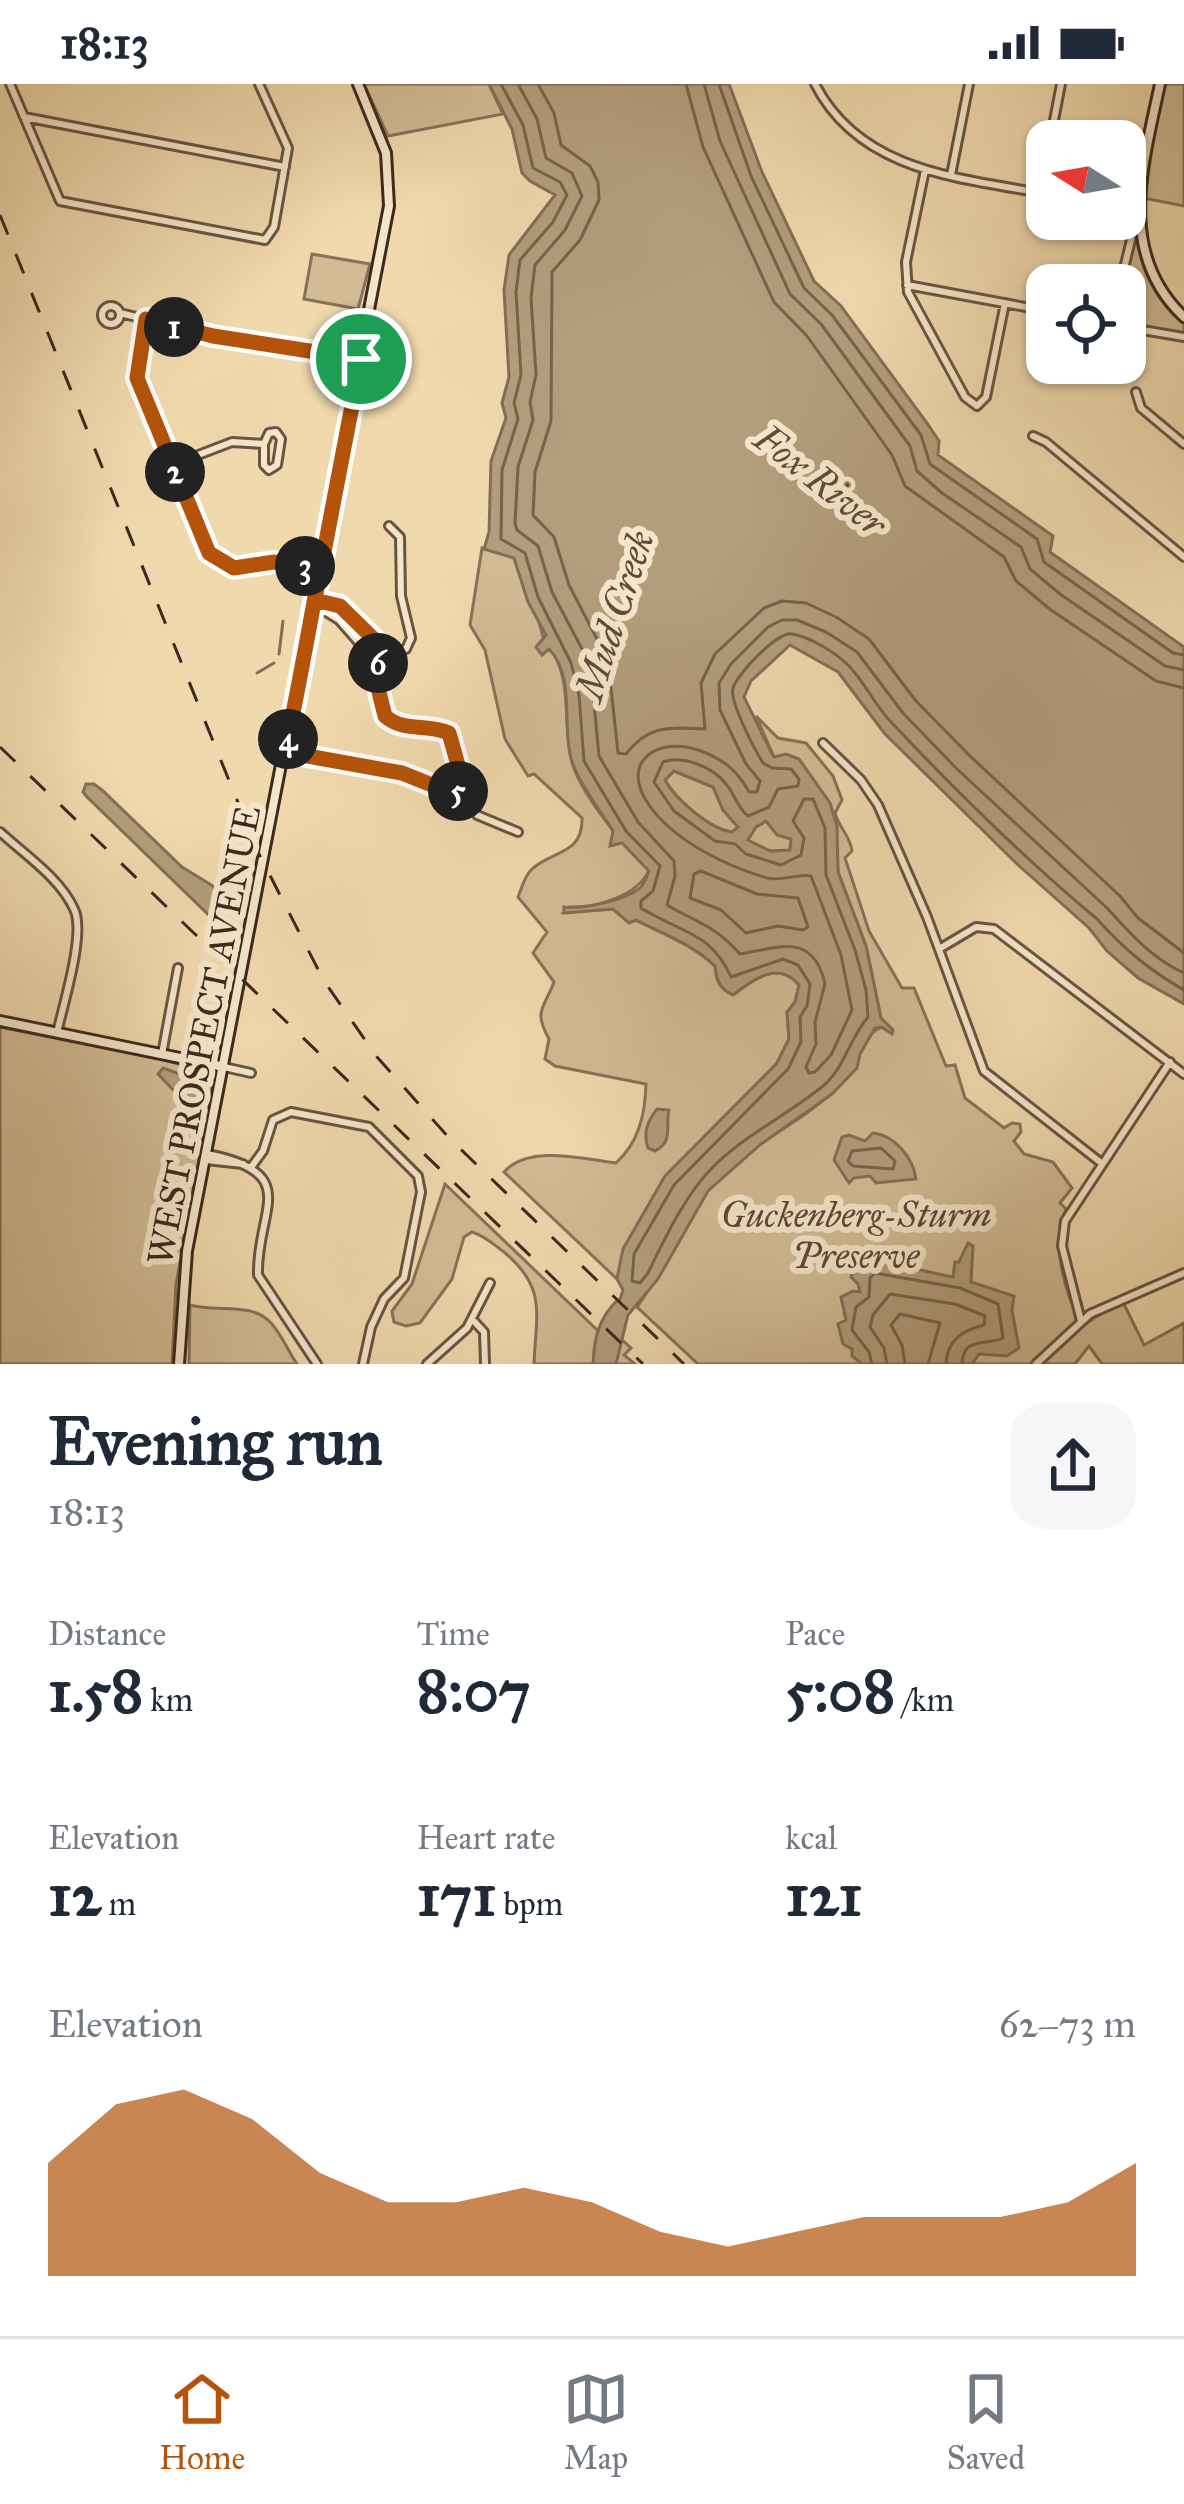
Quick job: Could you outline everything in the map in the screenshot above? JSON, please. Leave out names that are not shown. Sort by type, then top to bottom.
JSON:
[{"type":"main road","name":"WEST PROSPECT AVENUE","points":[[179,1364],[183,1276],[390,189],[381,138],[358,84]]},
{"type":"main road","points":[[1146,165],[1160,84]]},
{"type":"main road","points":[[1142,240],[1151,275],[1184,317]]},
{"type":"main road","points":[[0,1022],[224,1067]]},
{"type":"street","points":[[10,84],[60,201],[268,239],[288,143],[260,84]]},
{"type":"street","points":[[814,84],[837,119],[892,159],[1026,191]]},
{"type":"street","points":[[951,176],[969,86],[956,84]]},
{"type":"street","points":[[1054,120],[1061,84]]},
{"type":"street","points":[[24,117],[285,167]]},
{"type":"street","points":[[925,170],[906,262],[907,285],[912,304],[965,397],[981,405],[1005,303]]},
{"type":"street","points":[[907,285],[1026,307]]},
{"type":"street","points":[[120,313],[213,336],[361,359]]},
{"type":"street","points":[[146,319],[137,378],[206,548],[218,561],[241,569],[274,562],[320,569]]},
{"type":"street","points":[[1146,331],[1184,337]]},
{"type":"street","points":[[1136,392],[1141,409],[1184,444]]},
{"type":"street","points":[[269,433],[280,435],[277,465],[272,470],[264,465],[264,444],[269,433]]},
{"type":"street","points":[[1033,436],[1184,557]]},
{"type":"street","points":[[172,465],[224,444],[264,444]]},
{"type":"street","points":[[314,604],[339,620],[361,645],[384,654],[406,649],[411,638],[403,608],[400,537],[389,526]]},
{"type":"street","points":[[384,654],[376,680],[385,716],[400,726],[449,733],[477,815],[518,832]]},
{"type":"street","points":[[823,743],[874,796],[984,1071],[1100,1162]]},
{"type":"street","points":[[285,752],[402,773],[447,791],[465,790]]},
{"type":"street","points":[[0,832],[53,880],[76,912],[78,932],[57,1033]]},
{"type":"street","points":[[939,949],[976,927],[994,929],[1184,1074]]},
{"type":"street","points":[[161,1054],[178,968]]},
{"type":"street","points":[[1081,1322],[1062,1231],[1070,1208],[1170,1062]]},
{"type":"street","points":[[224,1067],[251,1072]]},
{"type":"street","points":[[247,1165],[263,1151],[273,1120],[291,1112],[369,1127],[418,1176],[421,1192],[404,1278],[384,1299],[363,1364]]},
{"type":"street","points":[[207,1157],[247,1165],[270,1197],[258,1275],[317,1364]]},
{"type":"street","points":[[1036,1364],[1105,1305],[1184,1273]]},
{"type":"street","points":[[427,1364],[463,1333],[490,1283]]},
{"type":"street","points":[[472,1319],[484,1332],[485,1364]]},
{"type":"green space","points":[[364,84],[489,84],[503,114],[388,136]]},
{"type":"green space","points":[[1160,84],[1184,84],[1184,206],[1146,198],[1146,159]]},
{"type":"green space","points":[[1133,240],[1137,240],[1143,264],[1128,264]]},
{"type":"green space","points":[[312,254],[370,264],[358,309],[304,299]]},
{"type":"green space","points":[[1146,271],[1165,305],[1184,324],[1184,334],[1146,326]]},
{"type":"green space","points":[[482,548],[514,558],[545,650],[552,650],[563,677],[569,748],[577,775],[605,820],[649,870],[626,893],[564,912],[613,909],[629,922],[635,920],[667,935],[715,966],[719,984],[733,995],[757,978],[775,973],[799,985],[787,1012],[789,1039],[777,1063],[661,1189],[627,1247],[617,1279],[504,1172],[515,1163],[542,1156],[616,1163],[639,1127],[646,1084],[555,1066],[545,1059],[549,1039],[541,1015],[554,982],[533,953],[547,932],[518,897],[531,870],[572,846],[582,818],[534,774],[528,776],[505,739],[485,650],[470,625]]},
{"type":"green space","name":"Guckenberg-Sturm Preserve","points":[[756,716],[778,738],[806,743],[833,776],[842,800],[835,813],[852,851],[845,858],[869,931],[902,988],[914,988],[946,1066],[955,1065],[965,1098],[1004,1128],[1020,1124],[1021,1132],[1014,1141],[1024,1154],[1053,1162],[1072,1188],[1060,1203],[1066,1209],[1060,1253],[1065,1284],[1082,1326],[1122,1300],[1144,1345],[1184,1323],[1184,1364],[1102,1364],[1089,1346],[1075,1364],[698,1364],[637,1307],[698,1204],[723,1174],[828,1097],[847,1077],[875,1031],[882,1027],[891,1033],[881,1018],[866,946],[838,872],[837,850],[781,758],[774,757]]},
{"type":"green space","points":[[674,771],[713,787],[723,810],[738,827],[733,832],[724,830],[686,805],[665,780]]},
{"type":"green space","points":[[766,821],[791,839],[790,850],[774,852],[747,840]]},
{"type":"green space","points":[[0,1027],[211,1073],[212,1093],[176,1284],[172,1364],[0,1364]]},
{"type":"green space","points":[[445,1184],[617,1349],[621,1339],[631,1348],[624,1355],[635,1364],[534,1364],[537,1316],[533,1290],[518,1265],[472,1232],[464,1237],[452,1279],[420,1323],[394,1322],[392,1311],[412,1284]]},
{"type":"green space","points":[[190,1305],[263,1316],[297,1364],[189,1364]]},
{"type":"water","points":[[489,84],[729,84],[762,172],[814,281],[841,306],[927,423],[939,441],[938,455],[1053,536],[1050,552],[1184,647],[1184,1004],[1138,978],[1107,951],[1089,928],[885,734],[838,672],[790,645],[751,681],[744,697],[774,757],[786,754],[799,759],[830,803],[837,826],[838,872],[866,946],[881,1018],[893,1030],[892,1034],[875,1028],[857,1068],[832,1094],[761,1144],[708,1191],[658,1279],[628,1315],[616,1364],[593,1364],[600,1326],[623,1290],[617,1279],[623,1249],[665,1176],[777,1063],[789,1039],[787,1012],[799,985],[775,973],[733,995],[720,984],[715,966],[668,935],[636,920],[629,923],[613,909],[564,913],[564,907],[592,905],[633,892],[649,871],[622,843],[610,846],[613,831],[582,783],[570,753],[566,690],[558,661],[549,649],[542,655],[536,647],[546,635],[528,602],[514,558],[484,549],[489,532],[491,461],[506,418],[502,403],[509,377],[504,290],[509,255],[555,195],[522,173],[512,129]],"holes":[[[674,771],[713,787],[723,810],[738,827],[732,832],[724,830],[685,804],[665,780]],[[766,821],[777,835],[791,839],[790,850],[770,851],[748,840]]]},
{"type":"water","points":[[86,784],[102,790],[182,867],[226,894],[225,919],[215,921],[87,797],[83,792]]},
{"type":"water","points":[[163,1068],[196,1080],[202,1088],[200,1104],[190,1108],[158,1074]]},
{"type":"water","points":[[657,1109],[669,1110],[667,1138],[655,1151],[648,1148],[646,1132]]},
{"type":"water","points":[[873,1133],[901,1148],[916,1179],[876,1183],[870,1176],[849,1183],[834,1160],[842,1137],[865,1141]]},
{"type":"water","points":[[968,1243],[973,1246],[971,1282],[1014,1296],[1019,1348],[1007,1356],[979,1354],[972,1364],[862,1364],[852,1356],[838,1324],[846,1320],[841,1297],[860,1292],[851,1277],[856,1261],[953,1277],[955,1262]]},
{"type":"waterway","points":[[279,654],[283,621]]},
{"type":"waterway","points":[[257,673],[274,663]]},
{"type":"railway","points":[[0,215],[258,852],[324,981],[377,1057],[450,1139],[684,1364]]},
{"type":"railway","points":[[0,747],[643,1364]]},
{"type":"route","points":[[146,319],[213,336],[361,359],[314,604],[340,606],[387,652],[380,656],[376,680],[385,716],[406,728],[449,733],[465,790],[447,791],[402,773],[285,752],[320,569],[286,562],[234,568],[209,553],[136,374],[146,319]]},
{"type":"water label","name":"Fox River","points":[[821,480]]},
{"type":"water label","name":"Mud Creek","points":[[614,615]]}]
